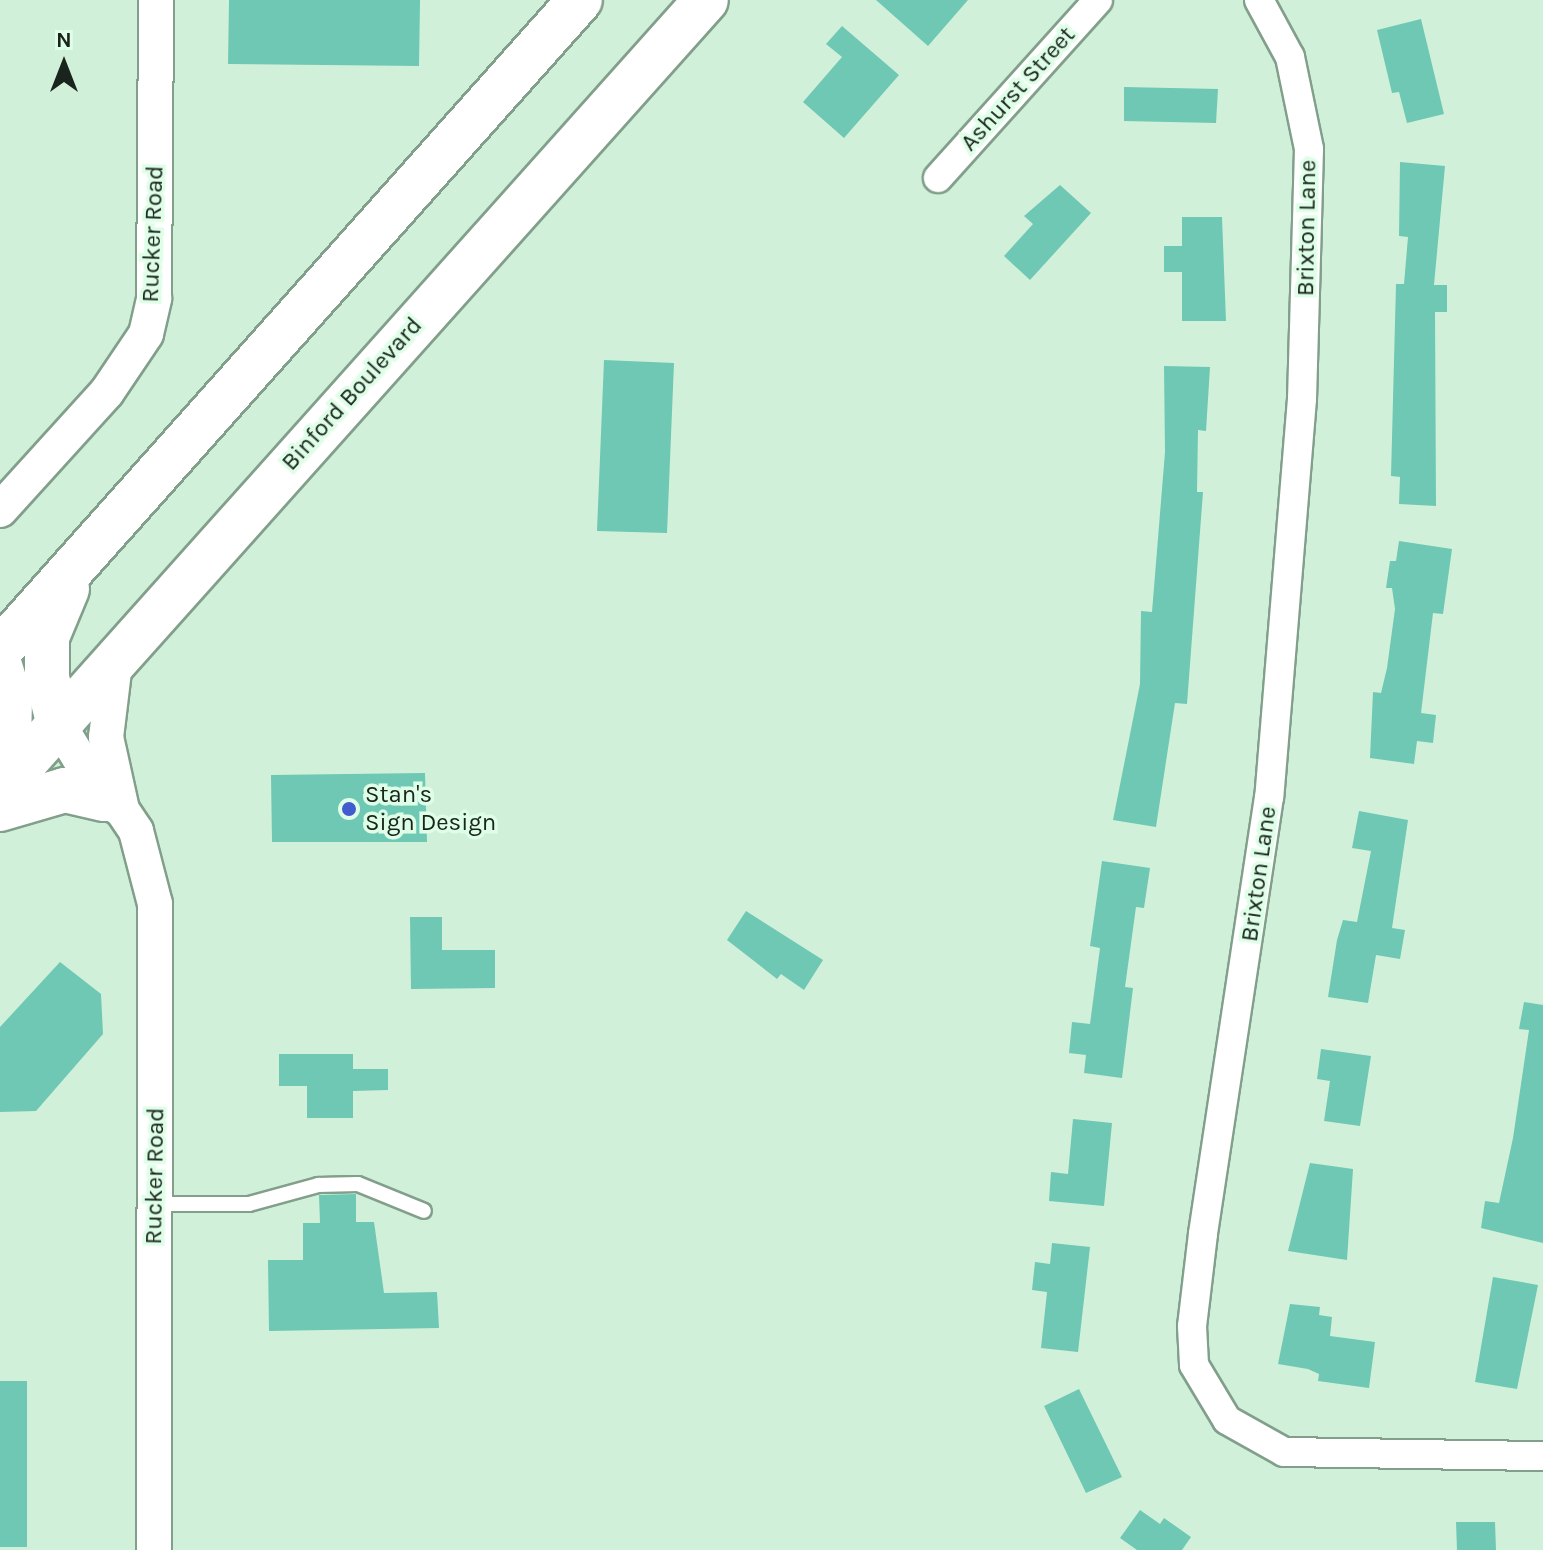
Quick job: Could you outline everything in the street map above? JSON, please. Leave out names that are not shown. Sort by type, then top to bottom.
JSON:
[{"type":"main road","points":[[0,650],[76,569],[580,0]]},
{"type":"main road","name":"Binford Boulevard","points":[[0,790],[706,0]]},
{"type":"main road","points":[[59,725],[47,678],[47,637],[76,569]]},
{"type":"main road","points":[[0,666],[10,699],[9,743],[0,761]]},
{"type":"main road","points":[[0,809],[65,790],[113,804]]},
{"type":"street","name":"Rucker Road","points":[[0,510],[107,392],[146,334],[154,298],[156,0]]},
{"type":"street","name":"Ashurst Street","points":[[938,178],[1098,0]]},
{"type":"street","name":"Brixton Lane","points":[[1259,0],[1290,57],[1309,149],[1302,399],[1269,797],[1200,1260],[1192,1326],[1194,1365],[1227,1420],[1284,1452],[1543,1456]]},
{"type":"street","name":"Rucker Road","points":[[113,804],[106,737],[115,663]]},
{"type":"street","name":"Rucker Road","points":[[59,725],[145,847],[155,904],[154,1550]]},
{"type":"lane","points":[[154,1204],[249,1204],[318,1185],[358,1184],[424,1211]]},
{"type":"building","points":[[229,0],[420,0],[419,66],[228,64]]},
{"type":"building","points":[[876,0],[968,0],[928,46]]},
{"type":"building","points":[[1421,19],[1444,114],[1407,123],[1399,92],[1392,93],[1377,30]]},
{"type":"building","points":[[842,26],[899,75],[844,138],[803,102],[842,57],[826,44]]},
{"type":"building","points":[[1124,87],[1218,89],[1216,123],[1124,121]]},
{"type":"building","points":[[1400,162],[1445,166],[1434,285],[1447,285],[1447,312],[1435,312],[1436,506],[1399,504],[1400,477],[1391,476],[1396,284],[1404,284],[1408,237],[1399,236]]},
{"type":"building","points":[[1060,185],[1091,213],[1030,280],[1004,256],[1033,224],[1024,216]]},
{"type":"building","points":[[1182,217],[1222,217],[1226,321],[1182,321],[1182,272],[1164,272],[1164,246],[1182,246]]},
{"type":"building","points":[[604,360],[674,363],[667,533],[597,531]]},
{"type":"building","points":[[1164,366],[1210,367],[1206,431],[1198,430],[1197,492],[1203,492],[1187,704],[1175,703],[1156,827],[1113,820],[1140,684],[1141,611],[1152,612],[1165,452]]},
{"type":"building","points":[[1399,541],[1452,549],[1443,614],[1433,613],[1421,713],[1436,715],[1433,743],[1417,741],[1414,764],[1370,758],[1373,692],[1381,693],[1395,609],[1392,588],[1386,588],[1390,561],[1396,561]]},
{"type":"building","name":"Stan's Sign Design","points":[[425,773],[427,842],[272,842],[271,775]]},
{"type":"building","points":[[1359,811],[1408,820],[1392,928],[1405,930],[1400,959],[1376,955],[1368,1003],[1328,997],[1337,940],[1343,920],[1357,922],[1371,851],[1352,848]]},
{"type":"building","points":[[1102,861],[1150,868],[1144,908],[1136,907],[1125,987],[1133,988],[1122,1078],[1084,1073],[1086,1055],[1069,1053],[1072,1022],[1090,1024],[1100,948],[1090,946]]},
{"type":"building","points":[[746,911],[823,960],[804,990],[781,974],[777,979],[727,940]]},
{"type":"building","points":[[410,917],[442,917],[442,950],[495,950],[495,988],[411,989]]},
{"type":"building","points":[[60,962],[101,994],[103,1034],[36,1111],[0,1112],[0,1027]]},
{"type":"building","points":[[1524,1002],[1543,1005],[1543,1243],[1481,1228],[1485,1201],[1499,1203],[1513,1138],[1529,1030],[1519,1029]]},
{"type":"building","points":[[1321,1049],[1371,1056],[1360,1126],[1324,1121],[1330,1081],[1317,1079]]},
{"type":"building","points":[[279,1054],[353,1054],[353,1069],[388,1069],[388,1090],[353,1091],[353,1118],[307,1118],[307,1086],[279,1086]]},
{"type":"building","points":[[1073,1119],[1112,1123],[1104,1206],[1049,1201],[1051,1172],[1068,1174]]},
{"type":"building","points":[[1310,1163],[1353,1169],[1347,1260],[1288,1251]]},
{"type":"building","points":[[356,1194],[356,1222],[374,1222],[384,1293],[437,1292],[439,1328],[269,1331],[268,1260],[303,1260],[303,1223],[320,1223],[319,1195]]},
{"type":"building","points":[[1052,1243],[1090,1247],[1078,1352],[1041,1348],[1047,1292],[1032,1290],[1035,1262],[1050,1264]]},
{"type":"building","points":[[1493,1277],[1538,1285],[1517,1389],[1475,1382]]},
{"type":"building","points":[[1290,1304],[1320,1307],[1319,1315],[1332,1317],[1330,1336],[1375,1342],[1369,1388],[1318,1381],[1319,1374],[1308,1369],[1278,1364]]},
{"type":"building","points":[[0,1381],[27,1381],[27,1547],[0,1547]]},
{"type":"building","points":[[1079,1389],[1122,1477],[1086,1493],[1044,1406]]},
{"type":"building","points":[[1140,1510],[1160,1524],[1164,1518],[1191,1537],[1182,1550],[1137,1550],[1120,1538]]},
{"type":"building","points":[[1456,1522],[1495,1522],[1496,1550],[1457,1550]]},
{"type":"place","name":"Stan's Sign Design","points":[[349,809]]}]
